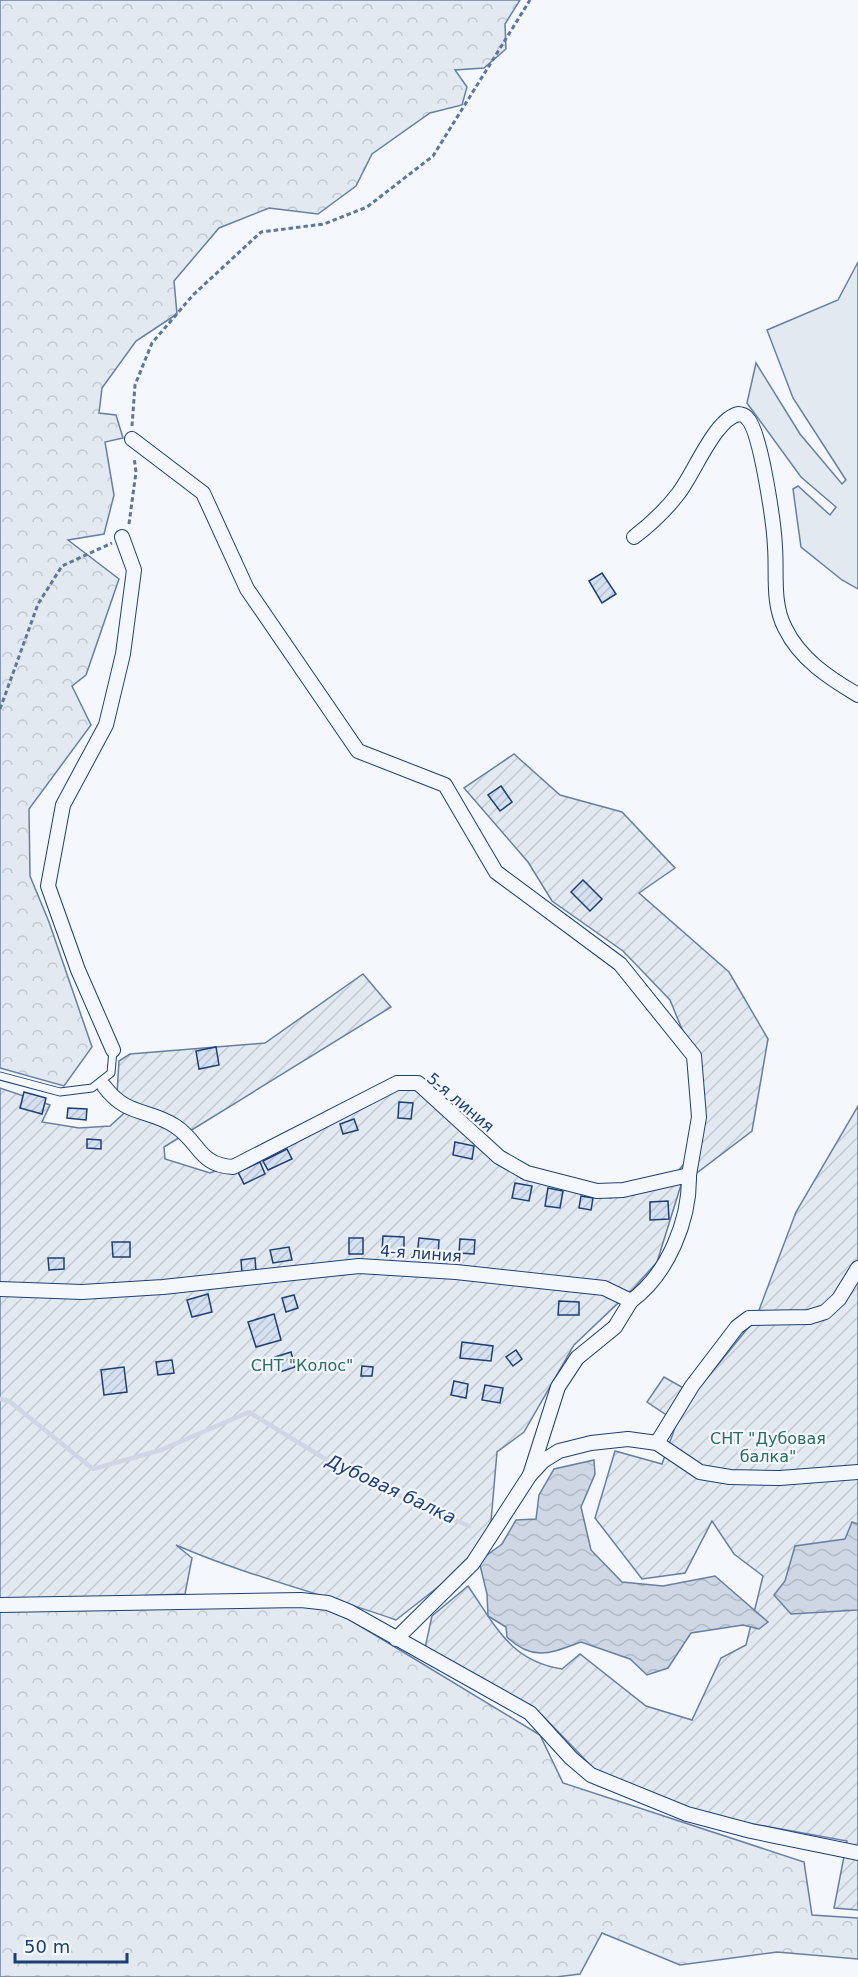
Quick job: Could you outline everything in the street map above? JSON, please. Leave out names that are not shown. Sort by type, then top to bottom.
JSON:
[{"type":"street","points":[[634,537],[657,520],[679,493],[723,421],[739,414],[747,417],[754,430],[761,456],[776,546],[777,606],[783,626],[807,660],[833,680],[858,694]]},
{"type":"street","points":[[132,439],[203,494],[247,589],[358,751],[445,785],[496,872],[620,964],[693,1056],[699,1117],[689,1175],[689,1194],[669,1258],[631,1301],[615,1328],[577,1358],[558,1387],[530,1475]]},
{"type":"street","points":[[113,1050],[78,970],[48,886],[63,805],[106,725],[123,654],[134,570],[122,537]]},
{"type":"street","name":"5-я линия","points":[[104,1086],[116,1102],[175,1126],[212,1163],[220,1166],[233,1167],[397,1083],[418,1083],[499,1157],[527,1173],[597,1191],[623,1190],[689,1175]]},
{"type":"street","name":"4-я линия","points":[[0,1289],[82,1292],[163,1287],[359,1266],[456,1272],[604,1288],[631,1301]]},
{"type":"street","points":[[657,1443],[692,1386],[737,1327],[749,1318],[809,1317],[825,1312],[839,1299],[858,1268]]},
{"type":"street","points":[[396,1639],[473,1563],[530,1475],[543,1461],[559,1451],[591,1443],[628,1439],[657,1443],[700,1472],[730,1478],[780,1478],[858,1472]]},
{"type":"street","points":[[0,1605],[301,1600],[328,1603],[530,1713],[570,1758],[591,1775],[687,1814],[751,1831],[858,1852]]},
{"type":"lane","points":[[0,1076],[60,1092],[92,1088],[111,1073],[113,1050]]},
{"type":"path","points":[[0,709],[38,603],[62,566],[127,534],[136,472],[132,439],[135,386],[152,343],[193,295],[261,232],[324,224],[367,207],[433,156],[530,0]]},
{"type":"green space","points":[[0,0],[520,0],[505,24],[506,49],[484,68],[455,70],[467,87],[462,105],[430,113],[372,154],[356,186],[318,214],[269,208],[219,228],[174,281],[177,314],[136,341],[102,388],[99,413],[116,415],[123,438],[105,442],[114,495],[104,534],[68,540],[119,579],[86,675],[72,686],[91,725],[29,809],[30,876],[49,922],[92,1047],[64,1086],[0,1068]]},
{"type":"green space","points":[[858,262],[858,589],[842,580],[801,547],[793,489],[798,486],[830,515],[836,507],[801,477],[747,403],[756,363],[800,434],[842,484],[846,480],[793,398],[767,330],[838,300]]},
{"type":"green space","name":"СНТ \"Колос\"","points":[[514,754],[560,795],[622,812],[675,868],[639,893],[729,972],[768,1039],[752,1131],[681,1185],[657,1262],[634,1288],[574,1345],[524,1432],[497,1452],[491,1521],[475,1558],[396,1620],[230,1566],[176,1545],[192,1558],[185,1594],[0,1601],[0,1088],[50,1105],[42,1122],[79,1128],[110,1126],[133,1105],[117,1094],[119,1061],[130,1054],[265,1043],[363,974],[391,1007],[164,1147],[165,1159],[210,1173],[267,1152],[396,1087],[418,1089],[479,1146],[521,1178],[610,1198],[665,1187],[701,1143],[693,1056],[670,1000],[623,951],[552,901],[528,862],[464,788]]},
{"type":"green space","name":"СНТ \"Дубовая балка\"","points":[[858,1106],[858,1910],[834,1908],[847,1841],[720,1818],[672,1806],[602,1777],[542,1715],[425,1648],[432,1616],[468,1586],[506,1639],[529,1658],[544,1665],[562,1669],[580,1654],[646,1706],[692,1720],[721,1658],[746,1645],[763,1576],[734,1554],[712,1521],[685,1573],[642,1579],[595,1518],[615,1451],[662,1464],[677,1422],[647,1402],[664,1377],[694,1394],[756,1318],[796,1212]]},
{"type":"green space","points":[[324,1604],[540,1735],[563,1783],[804,1862],[812,1915],[858,1918],[858,1959],[777,1952],[680,1965],[602,1933],[580,1974],[556,1977],[0,1977],[0,1608]]},
{"type":"water","points":[[594,1460],[595,1474],[581,1507],[591,1550],[622,1582],[663,1586],[715,1576],[768,1622],[759,1629],[743,1625],[691,1633],[668,1668],[647,1675],[630,1659],[581,1642],[542,1653],[525,1650],[507,1637],[506,1627],[488,1616],[487,1594],[479,1561],[502,1544],[516,1520],[536,1519],[539,1495],[554,1469]]},
{"type":"water","points":[[852,1522],[858,1524],[858,1610],[791,1614],[774,1595],[785,1581],[795,1546],[845,1539]]},
{"type":"building","points":[[602,573],[616,594],[602,603],[589,581]]},
{"type":"building","points":[[501,786],[512,802],[500,811],[488,795]]},
{"type":"building","points":[[583,880],[602,899],[590,911],[571,892]]},
{"type":"building","points":[[216,1047],[219,1065],[199,1069],[196,1051]]},
{"type":"building","points":[[24,1092],[46,1098],[42,1114],[20,1108]]},
{"type":"building","points":[[399,1102],[413,1103],[411,1119],[398,1118]]},
{"type":"building","points":[[68,1108],[87,1109],[86,1120],[67,1118]]},
{"type":"building","points":[[354,1119],[358,1130],[343,1134],[340,1124]]},
{"type":"building","points":[[87,1139],[101,1140],[101,1149],[87,1148]]},
{"type":"building","points":[[455,1142],[474,1146],[472,1159],[453,1155]]},
{"type":"building","points":[[287,1149],[292,1159],[268,1170],[263,1161]]},
{"type":"building","points":[[260,1162],[265,1174],[244,1184],[238,1172]]},
{"type":"building","points":[[515,1183],[532,1186],[529,1201],[512,1198]]},
{"type":"building","points":[[548,1188],[563,1191],[560,1208],[545,1206]]},
{"type":"building","points":[[581,1196],[593,1198],[591,1210],[579,1208]]},
{"type":"building","points":[[668,1201],[669,1219],[650,1220],[650,1202]]},
{"type":"building","points":[[383,1236],[404,1237],[404,1253],[382,1252]]},
{"type":"building","points":[[349,1238],[363,1238],[363,1254],[349,1254]]},
{"type":"building","points":[[419,1238],[439,1240],[438,1258],[417,1256]]},
{"type":"building","points":[[460,1239],[475,1240],[474,1254],[459,1253]]},
{"type":"building","points":[[112,1242],[130,1242],[130,1257],[113,1257]]},
{"type":"building","points":[[289,1247],[292,1260],[273,1263],[270,1250]]},
{"type":"building","points":[[48,1258],[64,1258],[64,1269],[49,1270]]},
{"type":"building","points":[[255,1258],[256,1271],[242,1273],[241,1260]]},
{"type":"building","points":[[208,1294],[212,1312],[192,1317],[187,1300]]},
{"type":"building","points":[[294,1295],[298,1308],[286,1312],[282,1298]]},
{"type":"building","points":[[559,1301],[579,1302],[579,1315],[558,1315]]},
{"type":"building","points":[[274,1314],[281,1340],[256,1347],[248,1322]]},
{"type":"building","points":[[462,1342],[493,1346],[491,1361],[460,1358]]},
{"type":"building","points":[[516,1350],[522,1359],[513,1366],[506,1357]]},
{"type":"building","points":[[291,1352],[295,1367],[280,1372],[275,1357]]},
{"type":"building","points":[[172,1360],[174,1373],[158,1375],[156,1362]]},
{"type":"building","points":[[362,1366],[373,1367],[372,1376],[361,1376]]},
{"type":"building","points":[[124,1367],[127,1392],[104,1395],[101,1370]]},
{"type":"building","points":[[454,1381],[468,1384],[466,1398],[451,1395]]},
{"type":"building","points":[[485,1385],[503,1388],[500,1403],[482,1400]]},
{"type":"waterway","name":"Дубовая балка","points":[[0,1399],[9,1401],[93,1469],[161,1450],[249,1412],[348,1473],[469,1526]]}]
